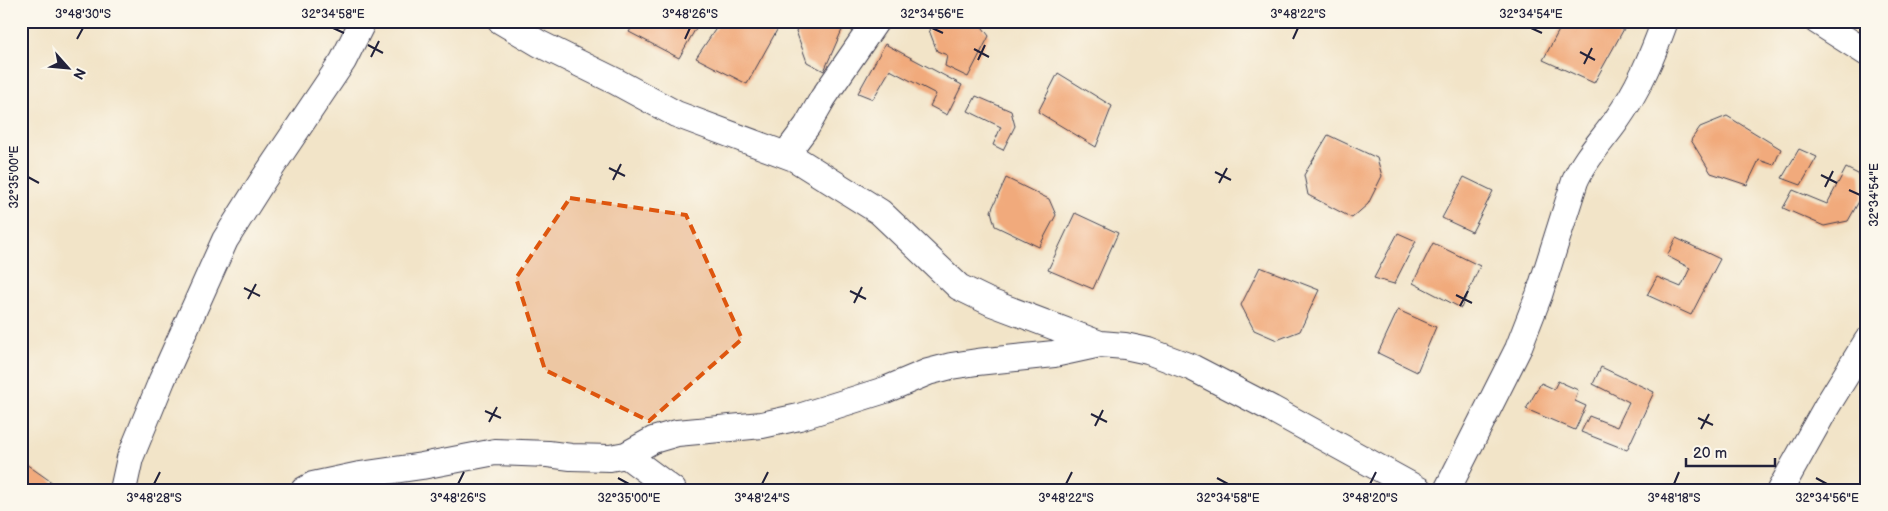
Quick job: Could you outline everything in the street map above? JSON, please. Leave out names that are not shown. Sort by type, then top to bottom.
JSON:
[{"type":"street","points":[[123,490],[130,458],[162,380],[225,240],[343,61],[363,21]]},
{"type":"street","points":[[501,21],[540,44],[676,114],[786,154],[880,212],[959,287],[992,303],[1100,344],[1125,346],[1148,351],[1193,368],[1272,409],[1418,490]]},
{"type":"street","points":[[786,154],[807,126],[823,98],[876,21]]},
{"type":"street","points":[[1447,490],[1518,349],[1539,295],[1581,167],[1616,120],[1640,83],[1665,21]]},
{"type":"street","points":[[1818,21],[1867,53]]},
{"type":"street","points":[[1780,490],[1827,406],[1867,341]]},
{"type":"street","points":[[304,490],[313,485],[360,475],[422,466],[495,452],[610,458],[626,454],[653,440],[677,433],[762,425],[799,418],[885,390],[928,372],[951,366],[1054,354],[1100,344]]},
{"type":"street","points":[[626,454],[673,490]]},
{"type":"highlighted area","points":[[570,198],[686,215],[742,339],[649,421],[545,370],[516,278]]},
{"type":"building","points":[[636,21],[700,21],[679,58],[629,32]]},
{"type":"building","points":[[721,21],[782,21],[747,84],[696,58]]},
{"type":"building","points":[[802,21],[824,21],[842,30],[824,71],[807,62],[796,31]]},
{"type":"building","points":[[936,21],[972,21],[980,24],[989,36],[968,77],[945,66],[947,55],[937,51],[929,30]]},
{"type":"building","points":[[1564,21],[1615,21],[1625,27],[1594,83],[1543,60]]},
{"type":"building","points":[[1865,21],[1867,21],[1867,40],[1857,36]]},
{"type":"building","points":[[885,44],[962,85],[947,115],[930,106],[936,94],[890,70],[873,99],[858,93]]},
{"type":"building","points":[[1058,73],[1112,106],[1096,147],[1038,112]]},
{"type":"building","points":[[976,96],[1011,111],[1015,126],[1003,150],[993,145],[1001,127],[968,111]]},
{"type":"building","points":[[1727,116],[1781,149],[1774,165],[1759,160],[1747,185],[1711,173],[1691,140],[1700,127]]},
{"type":"building","points":[[1328,135],[1377,158],[1382,176],[1368,204],[1352,218],[1308,195],[1304,175]]},
{"type":"building","points":[[1799,149],[1817,157],[1801,185],[1782,178]]},
{"type":"building","points":[[1846,168],[1860,175],[1862,196],[1848,221],[1824,226],[1783,208],[1793,190],[1827,204]]},
{"type":"building","points":[[1464,177],[1493,191],[1472,232],[1442,218]]},
{"type":"building","points":[[1006,178],[1049,199],[1056,215],[1039,247],[995,226],[991,211]]},
{"type":"building","points":[[1075,213],[1118,233],[1093,289],[1048,270]]},
{"type":"building","points":[[1398,233],[1416,241],[1394,284],[1374,278]]},
{"type":"building","points":[[1676,238],[1720,259],[1691,315],[1647,295],[1657,277],[1681,287],[1690,268],[1667,256]]},
{"type":"building","points":[[1433,243],[1480,266],[1461,308],[1413,283]]},
{"type":"building","points":[[1260,267],[1319,290],[1300,331],[1277,340],[1254,330],[1241,305]]},
{"type":"building","points":[[1398,310],[1436,327],[1417,372],[1378,353]]},
{"type":"building","points":[[1601,367],[1654,392],[1627,450],[1581,432],[1589,416],[1617,427],[1629,402],[1593,384]]},
{"type":"building","points":[[1558,381],[1578,390],[1575,401],[1586,406],[1575,430],[1526,409],[1541,383],[1554,389]]},
{"type":"building","points":[[26,464],[63,490],[21,490],[21,471]]}]
